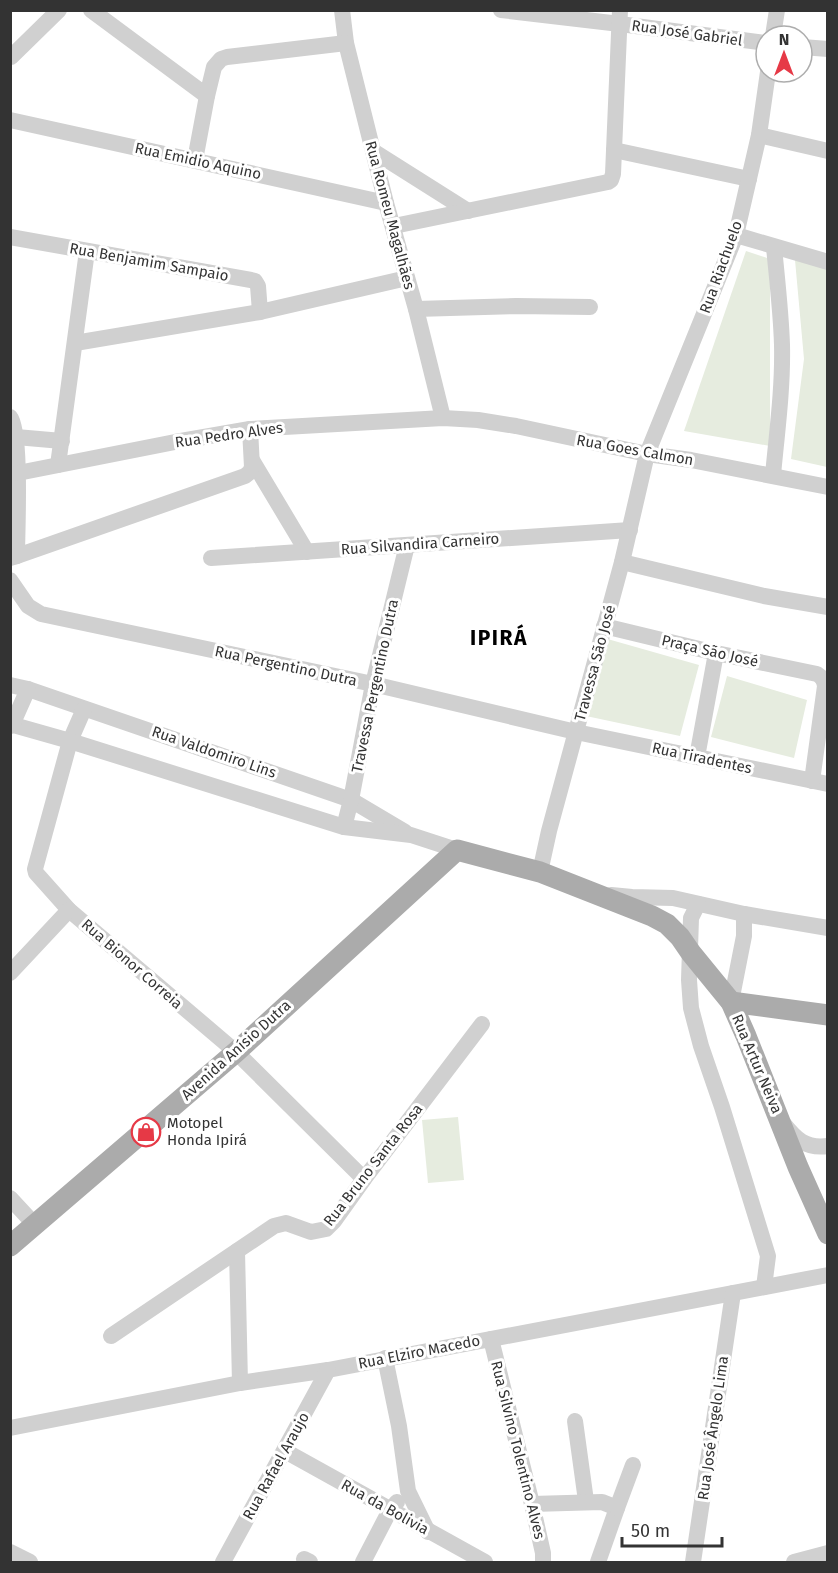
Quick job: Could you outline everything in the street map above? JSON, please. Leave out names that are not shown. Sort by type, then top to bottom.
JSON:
[{"type":"main road","name":"Rua Valdomiro Lins","points":[[457,850],[540,872],[652,916]]},
{"type":"main road","name":"Avenida Anísio Dutra","points":[[10,1246],[236,1052],[457,850]]},
{"type":"main road","name":"Rua Artur Neiva","points":[[652,916],[666,924],[680,937],[731,1002],[827,1233]]},
{"type":"main road","points":[[731,1002],[828,1016]]},
{"type":"street","points":[[11,57],[59,10]]},
{"type":"street","points":[[91,10],[207,96]]},
{"type":"street","name":"Rua Romeu Magalhães","points":[[342,10],[345,43],[443,418]]},
{"type":"street","name":"Rua José Gabriel","points":[[501,10],[620,17],[754,41]]},
{"type":"street","points":[[394,226],[608,182],[612,177],[614,150],[620,17]]},
{"type":"street","points":[[195,160],[214,67],[221,59],[345,43]]},
{"type":"street","name":"Rua Riachuelo","points":[[647,454],[736,235],[759,135],[766,84]]},
{"type":"street","name":"Rua Emidio Aquino","points":[[10,120],[386,203]]},
{"type":"street","points":[[759,135],[828,151]]},
{"type":"street","points":[[614,150],[749,178]]},
{"type":"street","points":[[373,151],[468,210]]},
{"type":"street","points":[[736,235],[828,262]]},
{"type":"street","name":"Rua Benjamim Sampaio","points":[[10,237],[252,280],[258,286],[260,312]]},
{"type":"street","points":[[773,475],[782,346],[774,247]]},
{"type":"street","points":[[58,465],[87,251]]},
{"type":"street","points":[[75,343],[260,312],[407,278]]},
{"type":"street","points":[[416,309],[516,306],[590,307]]},
{"type":"street","points":[[10,417],[15,427],[18,473],[14,557],[245,476],[252,467],[249,429]]},
{"type":"street","name":"Rua Goes Calmon","points":[[443,418],[478,420],[516,426],[647,454],[773,475],[828,487]]},
{"type":"street","name":"Rua Pedro Alves","points":[[18,473],[249,429],[443,418]]},
{"type":"street","points":[[16,437],[62,441]]},
{"type":"street","name":"Travessa São José","points":[[540,872],[622,562],[647,454]]},
{"type":"street","points":[[252,460],[307,552]]},
{"type":"street","name":"Rua Silvandira Carneiro","points":[[211,558],[630,530]]},
{"type":"street","name":"Travessa Pergentino Dutra","points":[[344,827],[373,684],[407,545]]},
{"type":"street","points":[[622,562],[764,596],[828,607]]},
{"type":"street","name":"Rua Pergentino Dutra","points":[[10,580],[28,606],[41,614],[373,684],[576,732]]},
{"type":"street","name":"Praça São José","points":[[604,626],[817,675],[824,680],[820,783]]},
{"type":"street","points":[[697,757],[717,653]]},
{"type":"street","name":"Rua Valdomiro Lins","points":[[10,685],[28,689],[351,800],[411,836]]},
{"type":"street","points":[[11,725],[28,689]]},
{"type":"street","points":[[70,741],[84,709]]},
{"type":"street","name":"Rua Valdomiro Lins","points":[[11,725],[70,741],[344,827],[411,836],[457,850]]},
{"type":"street","name":"Rua Tiradentes","points":[[576,732],[820,783]]},
{"type":"street","name":"Rua Bionor Correia","points":[[70,741],[35,868],[36,873],[69,910],[236,1052],[364,1179]]},
{"type":"street","points":[[595,893],[673,898],[744,914],[828,928]]},
{"type":"street","points":[[698,904],[691,918],[689,980],[691,1008],[768,1256],[764,1287]]},
{"type":"street","points":[[10,974],[69,910]]},
{"type":"street","points":[[731,1002],[744,936],[744,914]]},
{"type":"street","name":"Rua Bruno Santa Rosa","points":[[111,1336],[274,1226],[286,1223],[311,1232],[326,1229],[482,1024]]},
{"type":"street","points":[[781,1120],[793,1136],[804,1143],[816,1148],[828,1146]]},
{"type":"street","points":[[10,1198],[35,1225]]},
{"type":"street","points":[[237,1251],[240,1383]]},
{"type":"street","name":"Rua Elziro Macedo","points":[[10,1428],[240,1383],[328,1370],[828,1275]]},
{"type":"street","name":"Rua José Ângelo Lima","points":[[693,1563],[733,1293]]},
{"type":"street","name":"Rua Silvino Tolentino Alves","points":[[491,1339],[532,1503],[543,1553],[543,1563]]},
{"type":"street","points":[[385,1358],[399,1426],[408,1491],[428,1532]]},
{"type":"street","name":"Rua Rafael Araujo","points":[[223,1563],[328,1370]]},
{"type":"street","points":[[575,1421],[586,1501]]},
{"type":"street","name":"Rua da Bolivia","points":[[285,1451],[485,1563]]},
{"type":"street","points":[[598,1563],[633,1465]]},
{"type":"street","points":[[363,1563],[390,1510],[408,1491]]},
{"type":"street","points":[[532,1503],[586,1501],[602,1502],[617,1508]]},
{"type":"street","points":[[10,1552],[30,1563]]},
{"type":"street","points":[[794,1563],[828,1553]]},
{"type":"shaded area","points":[[746,251],[770,259],[770,446],[684,431]]},
{"type":"shaded area","points":[[795,260],[827,269],[827,467],[791,459],[804,359]]},
{"type":"shaded area","points":[[604,638],[699,665],[680,736],[586,716]]},
{"type":"shaded area","points":[[727,676],[807,700],[794,758],[711,737]]},
{"type":"shaded area","points":[[458,1117],[464,1180],[428,1183],[422,1120]]},
{"type":"place","name":"Motopel Honda Ipirá","points":[[146,1132]]},
{"type":"district","name":"IPIRÁ","points":[[499,638]]}]
